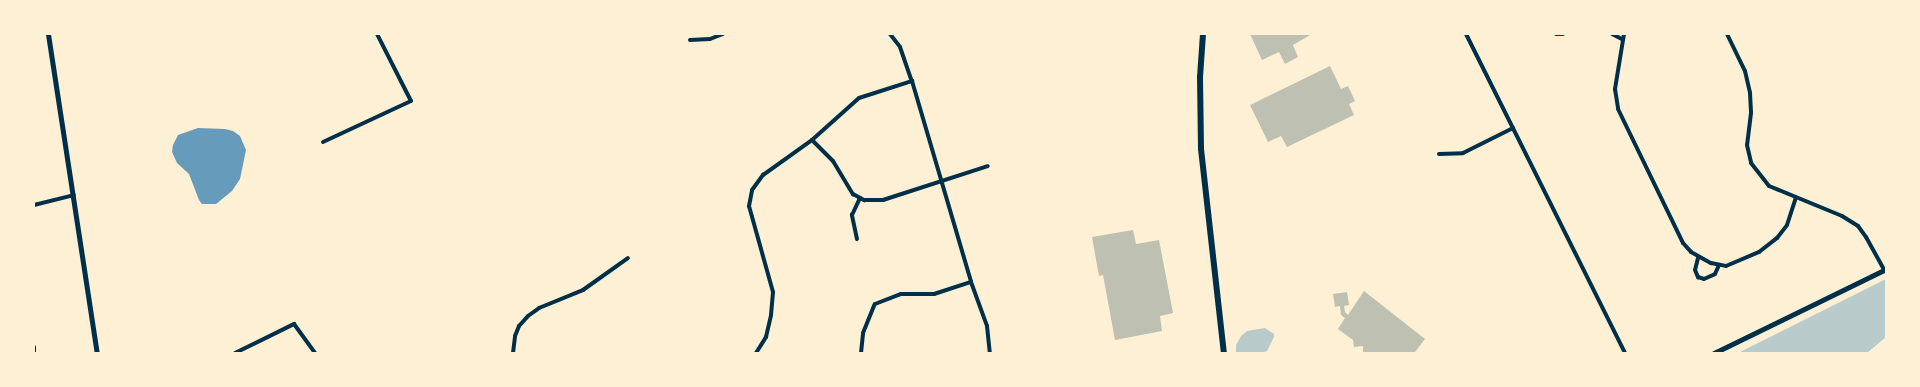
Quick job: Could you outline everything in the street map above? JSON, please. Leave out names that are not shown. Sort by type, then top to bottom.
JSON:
[{"type":"highway","points":[[1203,34],[1200,76],[1202,149],[1224,353]]},
{"type":"main road","points":[[48,34],[97,353]]},
{"type":"street","points":[[323,142],[411,101],[377,34]]},
{"type":"street","points":[[690,40],[710,39],[723,34]]},
{"type":"street","points":[[890,34],[897,40],[912,81],[971,282],[987,326],[990,353]]},
{"type":"street","points":[[1466,34],[1625,353]]},
{"type":"street","points":[[1556,34],[1563,34]]},
{"type":"street","points":[[1612,34],[1622,39]]},
{"type":"street","points":[[1624,34],[1615,89],[1618,109],[1683,243],[1698,258],[1726,266],[1759,252],[1777,238],[1787,225],[1796,197]]},
{"type":"street","points":[[1714,353],[1885,270],[1858,226],[1842,216],[1769,186],[1751,163],[1747,154],[1751,113],[1750,93],[1745,71],[1727,34]]},
{"type":"street","points":[[756,353],[766,337],[771,315],[772,292],[749,206],[752,190],[763,175],[812,140],[859,98],[912,81]]},
{"type":"street","points":[[1439,154],[1463,153],[1513,128]]},
{"type":"street","points":[[812,140],[833,161],[852,194],[860,198],[883,200],[988,166]]},
{"type":"street","points":[[34,205],[74,195]]},
{"type":"street","points":[[857,239],[852,215],[860,198]]},
{"type":"street","points":[[513,353],[515,336],[519,326],[528,316],[539,308],[583,290],[628,258]]},
{"type":"street","points":[[1698,258],[1695,270],[1698,277],[1704,279],[1715,274],[1720,265]]},
{"type":"street","points":[[861,353],[863,333],[874,304],[901,294],[934,294],[971,282]]},
{"type":"street","points":[[235,353],[294,324],[315,353]]},
{"type":"street","points":[[34,347],[34,353]]},
{"type":"shaded area","points":[[1886,279],[1886,337],[1867,353],[1738,353]]},
{"type":"shaded area","points":[[1265,328],[1274,334],[1267,351],[1262,353],[1236,353],[1236,345],[1241,336],[1247,331]]},
{"type":"water","points":[[198,128],[233,131],[240,136],[246,150],[240,179],[232,191],[216,204],[202,204],[189,174],[177,163],[172,152],[178,135]]},
{"type":"building","points":[[1250,34],[1312,34],[1293,45],[1298,57],[1285,64],[1279,52],[1262,60]]},
{"type":"building","points":[[1330,66],[1341,89],[1348,86],[1355,101],[1349,104],[1354,115],[1287,147],[1281,136],[1268,142],[1250,105]]},
{"type":"building","points":[[1133,230],[1136,244],[1159,240],[1173,313],[1160,316],[1162,331],[1115,340],[1103,275],[1099,276],[1092,237]]},
{"type":"building","points":[[1364,291],[1425,339],[1416,353],[1363,353],[1363,346],[1354,347],[1353,340],[1338,329],[1345,318],[1341,315],[1340,306],[1335,307],[1333,294],[1347,292],[1349,305],[1344,306],[1345,312],[1348,315]]}]
